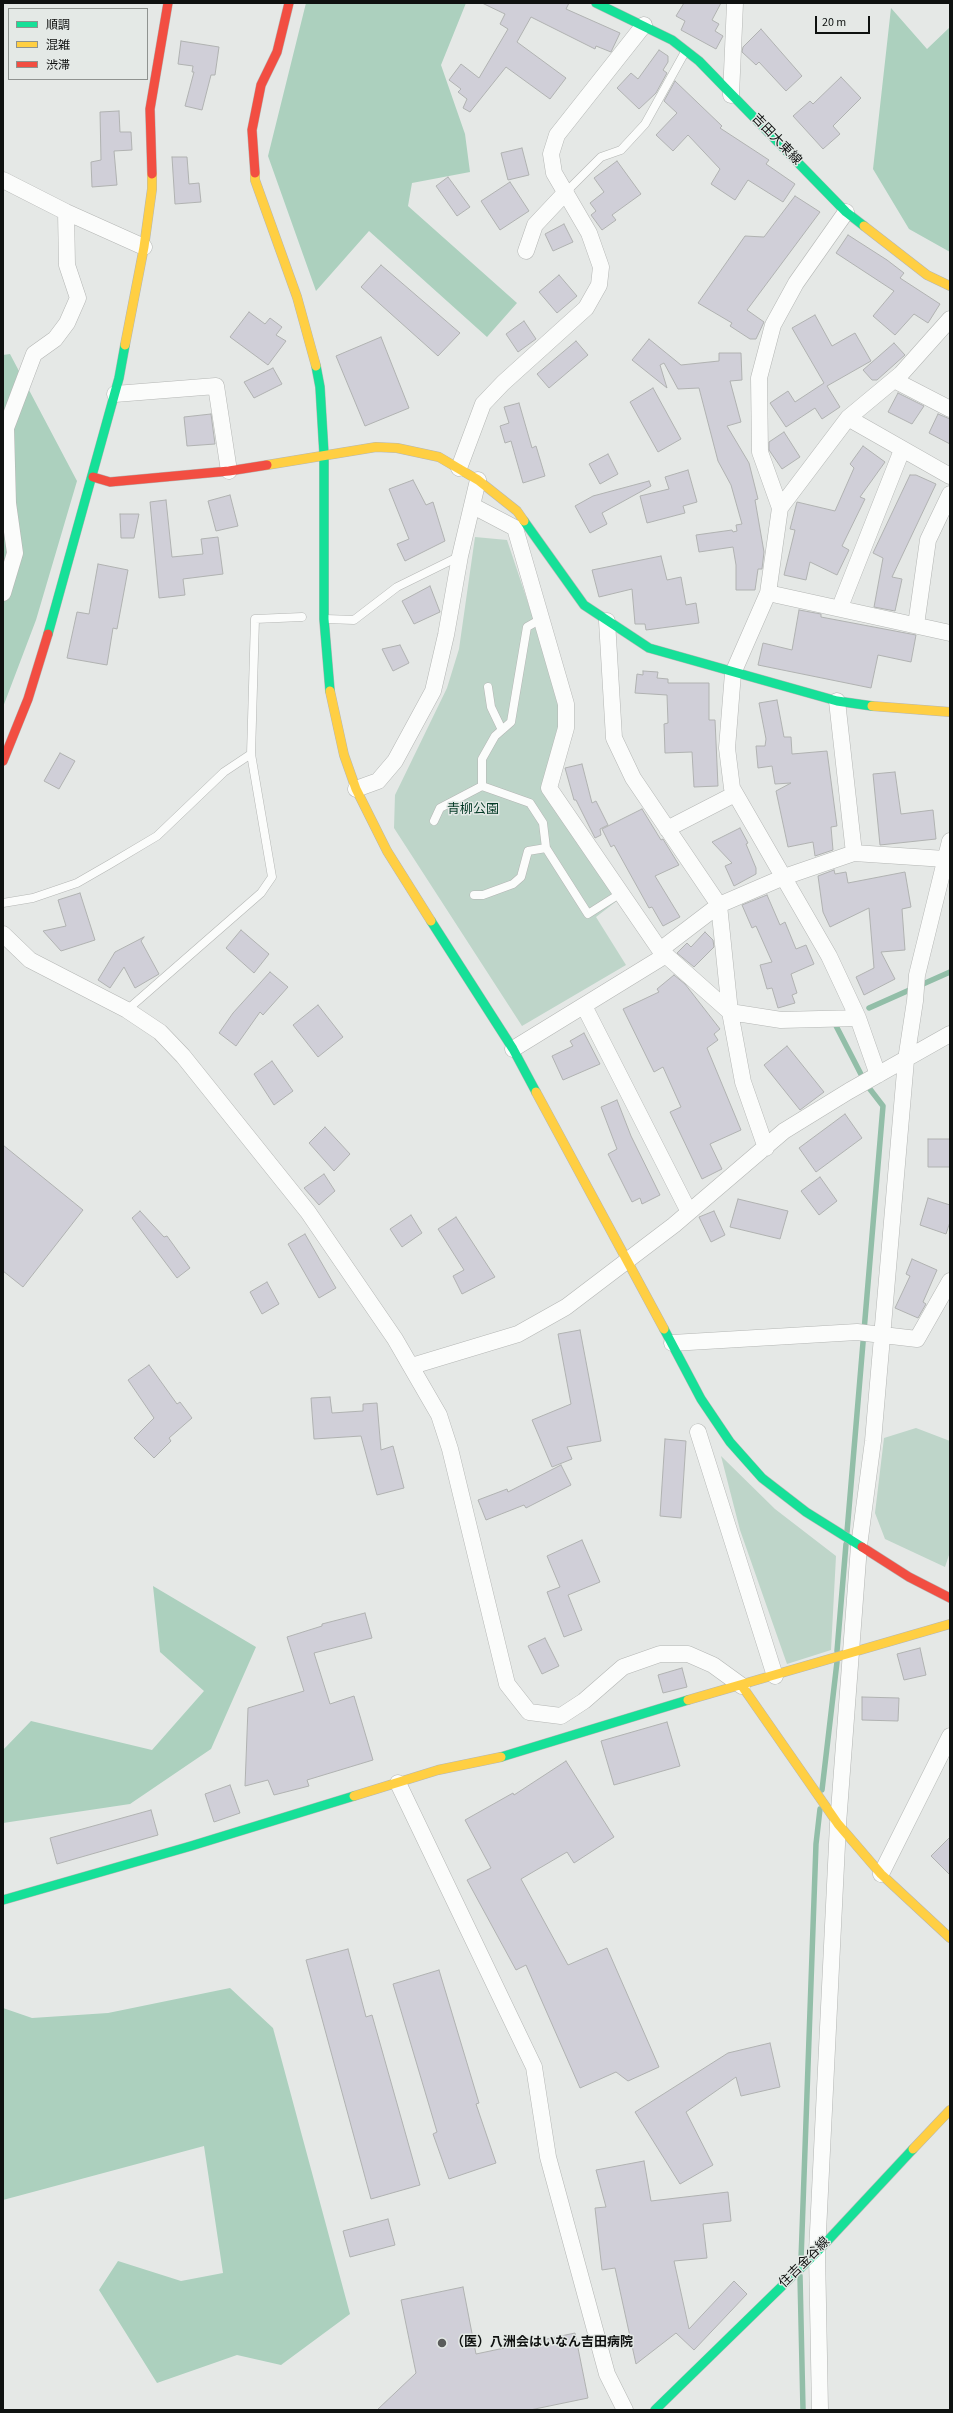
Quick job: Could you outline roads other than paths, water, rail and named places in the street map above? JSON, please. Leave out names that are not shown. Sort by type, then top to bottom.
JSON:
[{"type":"street","points":[[3,761],[28,699],[93,477],[115,394],[144,247],[152,189],[150,108],[168,3]]},
{"type":"street","points":[[289,3],[277,52],[262,85],[252,130],[255,180],[298,297],[310,339],[320,387],[324,454],[324,619],[327,670],[334,712],[344,755],[356,789],[388,851],[513,1049],[701,1399],[730,1442],[762,1478],[806,1512],[859,1546],[950,1598]]},
{"type":"street","name":"吉田大東線","points":[[596,3],[644,25],[700,61],[731,95],[846,212],[927,275],[950,286]]},
{"type":"street","points":[[731,95],[735,3]]},
{"type":"street","points":[[459,468],[482,404],[502,383],[586,308],[598,285],[601,267],[589,233],[554,172],[551,154],[557,135],[644,25]]},
{"type":"street","points":[[3,180],[66,212],[144,247]]},
{"type":"street","points":[[526,252],[535,225],[566,192]]},
{"type":"street","points":[[3,593],[15,553],[8,503],[6,428],[34,354],[55,339],[67,323],[78,298],[67,265],[66,212]]},
{"type":"street","points":[[846,212],[796,283],[773,325],[759,378],[760,452],[780,508],[768,593],[733,673],[727,748],[732,788],[829,956],[858,1018],[878,1075]]},
{"type":"street","points":[[780,508],[848,418],[894,380],[930,344],[950,319]]},
{"type":"street","points":[[894,380],[950,409]]},
{"type":"street","points":[[115,394],[216,386],[229,471]]},
{"type":"street","points":[[848,418],[950,476]]},
{"type":"street","points":[[93,477],[110,482],[229,471],[324,454],[376,447],[397,448],[439,457],[478,480],[517,511],[584,605],[649,648],[733,673],[837,701],[889,709],[950,712]]},
{"type":"street","points":[[840,607],[902,450]]},
{"type":"street","points":[[356,789],[378,781],[394,760],[433,691],[446,635],[460,556],[478,480]]},
{"type":"street","points":[[916,625],[928,540],[950,494]]},
{"type":"street","points":[[473,506],[515,528],[566,704],[566,728],[549,788],[663,953],[730,1012],[781,1020],[858,1018]]},
{"type":"street","points":[[768,593],[840,607],[950,633]]},
{"type":"street","points":[[607,621],[614,738],[633,778],[718,905],[730,1012],[743,1082],[766,1148]]},
{"type":"street","points":[[837,701],[854,853]]},
{"type":"street","points":[[667,829],[735,794]]},
{"type":"street","points":[[820,2410],[817,2252],[835,1819],[847,1654],[873,1441],[906,1060],[915,1000],[917,975],[950,841]]},
{"type":"street","points":[[513,1049],[584,1006],[663,953],[718,905],[784,877],[854,853],[945,859]]},
{"type":"street","points":[[3,934],[30,960],[127,1010],[160,1032],[183,1056],[308,1212],[412,1366],[439,1415],[450,1448],[506,1684],[529,1712],[561,1716],[584,1701],[623,1667],[660,1654],[688,1654],[713,1664],[742,1686],[835,1819],[881,1874],[950,1938]]},
{"type":"street","points":[[584,1006],[689,1212]]},
{"type":"street","points":[[412,1366],[518,1334],[566,1307],[605,1275],[627,1261],[689,1212],[766,1148],[784,1131],[862,1083],[906,1060],[950,1034]]},
{"type":"street","points":[[672,1344],[857,1332],[917,1339],[950,1281]]},
{"type":"street","points":[[698,1432],[775,1676]]},
{"type":"street","points":[[3,1900],[438,1770],[495,1759],[614,1721],[742,1686],[950,1624]]},
{"type":"street","points":[[881,1874],[950,1736]]},
{"type":"street","points":[[398,1783],[534,2067],[548,2157],[607,2374],[625,2410]]},
{"type":"street","name":"住吉金谷線","points":[[655,2410],[817,2252],[950,2110]]},
{"type":"lane","points":[[566,192],[601,157],[621,150],[645,124],[686,51]]},
{"type":"lane","points":[[324,619],[354,620],[396,587],[460,556]]},
{"type":"lane","points":[[127,1010],[261,893],[272,877],[251,754],[255,618],[302,617]]},
{"type":"lane","points":[[482,786],[482,759],[495,736],[511,722],[527,627],[541,619]]},
{"type":"lane","points":[[488,687],[491,707],[502,730]]},
{"type":"lane","points":[[3,903],[33,898],[77,883],[157,836],[224,772],[251,754]]},
{"type":"lane","points":[[434,821],[440,808],[482,786],[530,803],[543,823],[546,848],[588,914],[621,893]]},
{"type":"lane","points":[[474,895],[483,895],[513,884],[521,877],[528,852],[546,848]]},
{"type":"waterway","points":[[869,1008],[950,972]]},
{"type":"waterway","points":[[833,1020],[866,1084],[883,1106],[847,1532]]},
{"type":"waterway","points":[[837,1651],[846,1544]]},
{"type":"waterway","points":[[822,1790],[837,1662]]},
{"type":"waterway","points":[[801,2260],[816,1844],[820,1809]]},
{"type":"waterway","points":[[800,2276],[803,2410]]},
{"type":"place","name":"（医）八洲会はいなん吉田病院","points":[[442,2343]]},
{"type":"park label","name":"青柳公園","points":[[473,810]]}]
